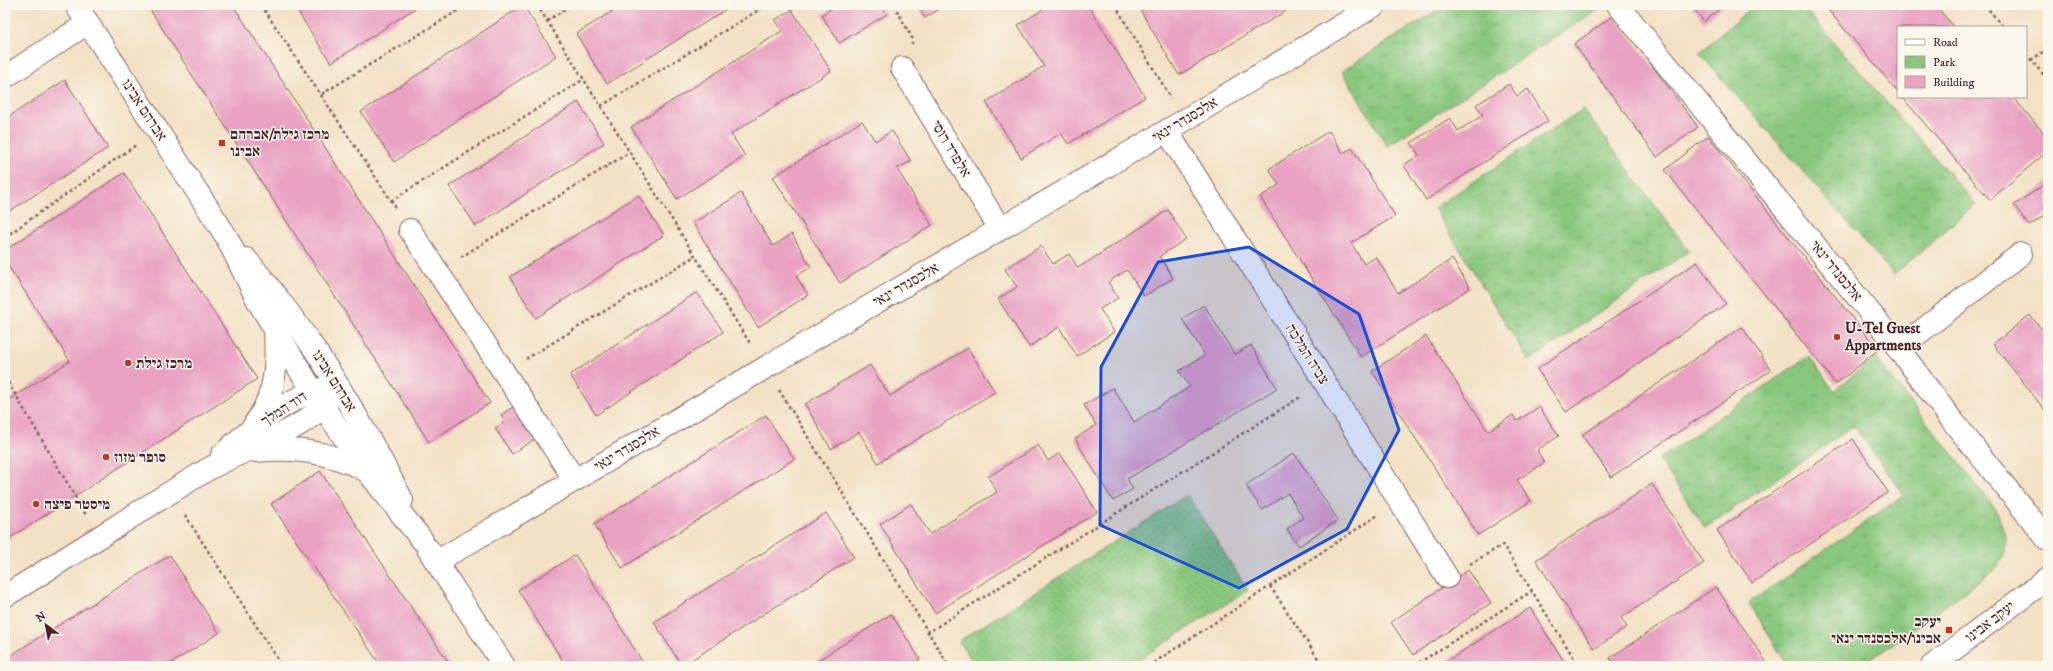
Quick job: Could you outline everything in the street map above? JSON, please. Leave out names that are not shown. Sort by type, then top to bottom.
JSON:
[{"type":"street","name":"אברהם אבינו","points":[[76,5],[226,236],[275,331],[318,399],[367,471],[422,540]]},
{"type":"street","name":"אלכסנדר ינאי","points":[[436,562],[1176,126],[1375,5]]},
{"type":"street","name":"אלכסנדר ינאי","points":[[1618,5],[1892,341],[1951,419],[2048,540]]},
{"type":"street","points":[[5,77],[88,23]]},
{"type":"street","name":"אלפרד רוסי","points":[[902,68],[1000,229]]},
{"type":"street","name":"צביה המלכה","points":[[1176,126],[1325,382],[1446,577]]},
{"type":"street","points":[[410,230],[575,480]]},
{"type":"street","name":"אברהם אבינו","points":[[226,236],[276,294],[306,336],[372,443],[422,540],[504,666]]},
{"type":"street","points":[[1892,341],[2021,254]]},
{"type":"street","points":[[275,331],[276,363],[274,384],[268,401],[247,442],[280,448],[314,451],[346,460],[367,471]]},
{"type":"street","name":"דוד המלך","points":[[5,596],[207,470],[247,442],[270,416],[318,399],[338,386]]},
{"type":"street","name":"יעקב אבינו","points":[[1932,666],[2048,578]]},
{"type":"path","points":[[261,5],[322,94],[410,230]]},
{"type":"path","points":[[322,94],[467,5]]},
{"type":"path","points":[[538,5],[765,367],[949,666]]},
{"type":"path","points":[[547,21],[572,5]]},
{"type":"path","points":[[601,106],[767,5]]},
{"type":"path","points":[[894,5],[913,40],[902,68]]},
{"type":"path","points":[[1115,5],[1176,126]]},
{"type":"path","points":[[1985,5],[2002,26]]},
{"type":"path","points":[[2031,60],[2048,49]]},
{"type":"path","points":[[2027,55],[2048,80]]},
{"type":"path","points":[[391,200],[584,79]]},
{"type":"path","points":[[5,237],[157,130]]},
{"type":"path","points":[[438,271],[630,152]]},
{"type":"path","points":[[505,372],[694,256]]},
{"type":"path","points":[[5,377],[99,538]]},
{"type":"path","points":[[928,633],[1325,382]]},
{"type":"path","points":[[170,493],[282,666]]},
{"type":"path","points":[[1149,666],[1399,501]]},
{"type":"path","points":[[1446,577],[1503,545],[1579,666]]},
{"type":"path","points":[[1270,586],[1323,666]]},
{"type":"path","points":[[1414,666],[1532,591]]},
{"type":"highlighted area","points":[[1249,247],[1359,314],[1399,430],[1347,529],[1239,588],[1100,525],[1101,367],[1158,262]]},
{"type":"green space","points":[[1445,5],[1596,5],[1599,9],[1387,146],[1342,71]]},
{"type":"green space","points":[[1754,5],[1801,5],[1976,204],[1894,275],[1699,53]]},
{"type":"green space","points":[[1583,109],[1689,251],[1529,361],[1434,208]]},
{"type":"green space","points":[[1809,356],[1834,391],[1875,357],[1997,511],[2005,536],[2005,555],[1993,571],[1862,666],[1788,666],[1749,603],[1904,495],[1854,426],[1705,528],[1659,459]]},
{"type":"green space","points":[[1187,495],[1248,590],[1129,666],[975,666],[959,641]]},
{"type":"building","points":[[147,5],[233,5],[490,403],[429,442]]},
{"type":"building","points":[[309,5],[420,5],[331,63],[298,12]]},
{"type":"building","points":[[523,5],[556,56],[394,162],[361,112]]},
{"type":"building","points":[[622,5],[733,5],[607,84],[576,34]]},
{"type":"building","points":[[836,5],[881,5],[887,14],[839,43],[822,15]]},
{"type":"building","points":[[917,5],[946,5],[925,18]]},
{"type":"building","points":[[1050,5],[1088,5],[1145,97],[1068,144],[1061,133],[1021,158],[986,102],[1044,66],[1018,25]]},
{"type":"building","points":[[1137,5],[1296,5],[1179,75]]},
{"type":"building","points":[[1691,5],[1724,5],[1704,22]]},
{"type":"building","points":[[1824,5],[1935,5],[1953,26],[1897,26],[1897,91]]},
{"type":"building","points":[[792,10],[831,71],[731,134],[745,156],[677,199],[631,127],[782,31],[775,20]]},
{"type":"building","points":[[1614,15],[1698,127],[1657,157],[1574,44]]},
{"type":"building","points":[[65,80],[108,148],[5,214],[5,119]]},
{"type":"building","points":[[1509,84],[1517,96],[1528,89],[1548,121],[1426,200],[1404,165],[1419,155],[1411,143],[1450,118],[1458,131],[1483,115],[1476,105]]},
{"type":"building","points":[[1903,98],[2014,98],[2048,138],[2048,151],[1990,200]]},
{"type":"building","points":[[578,102],[604,143],[476,226],[449,186]]},
{"type":"building","points":[[862,121],[875,141],[892,131],[911,161],[897,169],[932,225],[840,283],[773,177]]},
{"type":"building","points":[[1329,131],[1343,153],[1352,148],[1395,216],[1351,243],[1364,264],[1376,257],[1398,293],[1452,259],[1470,288],[1361,357],[1260,197],[1279,185],[1269,169]]},
{"type":"building","points":[[1708,136],[1878,350],[1836,384],[1665,170]]},
{"type":"building","points":[[124,173],[257,379],[5,541],[5,402],[70,361],[5,261],[5,250]]},
{"type":"building","points":[[2048,182],[2048,213],[2029,226],[2014,205]]},
{"type":"building","points":[[741,193],[773,246],[792,234],[811,267],[796,276],[808,295],[758,327],[693,223]]},
{"type":"building","points":[[638,195],[664,235],[536,318],[510,277]]},
{"type":"building","points":[[1168,210],[1186,239],[1160,256],[1173,278],[1144,296],[1127,270],[1108,282],[1118,298],[1100,309],[1114,332],[1077,356],[1059,327],[1029,347],[998,299],[1017,287],[1005,269],[1041,246],[1053,264],[1069,254],[1078,268]]},
{"type":"building","points":[[1697,262],[1726,304],[1566,412],[1537,369]]},
{"type":"building","points":[[697,292],[723,332],[596,415],[570,375]]},
{"type":"building","points":[[1204,305],[1235,355],[1251,345],[1277,388],[1127,479],[1133,489],[1113,501],[1075,439],[1096,425],[1084,405],[1113,388],[1134,422],[1190,387],[1179,371],[1205,355],[1182,319]]},
{"type":"building","points":[[2030,315],[2048,337],[2048,414],[1993,344]]},
{"type":"building","points":[[1742,327],[1771,370],[1611,477],[1582,435]]},
{"type":"building","points":[[1426,336],[1488,431],[1513,415],[1517,421],[1539,407],[1559,436],[1537,450],[1544,463],[1517,480],[1531,501],[1478,535],[1372,371]]},
{"type":"building","points":[[968,348],[995,392],[878,463],[859,432],[831,449],[805,404],[870,365],[890,396]]},
{"type":"building","points":[[517,404],[538,437],[512,454],[495,428],[505,422],[501,415]]},
{"type":"building","points":[[766,415],[794,459],[622,568],[594,524]]},
{"type":"building","points":[[1853,439],[1888,492],[1752,583],[1717,530]]},
{"type":"building","points":[[1038,445],[1048,461],[1060,453],[1097,512],[935,613],[880,524],[911,504],[930,534],[997,492],[988,477]]},
{"type":"building","points":[[1294,453],[1338,520],[1299,546],[1287,529],[1303,518],[1288,493],[1262,510],[1246,485]]},
{"type":"building","points":[[320,471],[451,666],[381,666],[271,504]]},
{"type":"building","points":[[1652,484],[1704,563],[1621,618],[1627,627],[1594,649],[1536,560]]},
{"type":"building","points":[[826,513],[854,557],[682,666],[654,622]]},
{"type":"building","points":[[170,555],[219,633],[167,666],[5,666],[5,659]]},
{"type":"building","points":[[575,555],[645,666],[566,666],[545,633],[518,590]]},
{"type":"building","points":[[1468,570],[1491,603],[1413,655],[1391,622]]},
{"type":"building","points":[[1716,587],[1769,666],[1616,666],[1610,658]]},
{"type":"building","points":[[1530,608],[1567,666],[1439,666]]},
{"type":"building","points":[[891,614],[920,659],[909,666],[809,666]]},
{"type":"place","name":"מרכז גילת/אברהם אבינו","points":[[222,143]]},
{"type":"place","name":"U-Tel Guest Appartments","points":[[1837,337]]},
{"type":"place","name":"מרכז גילת","points":[[128,363]]},
{"type":"place","name":"סופר מזוז","points":[[106,457]]},
{"type":"place","name":"מיסטר פיצה","points":[[36,504]]},
{"type":"place","name":"יעקב אבינו/אלכסנדר ינאי","points":[[1949,630]]}]
